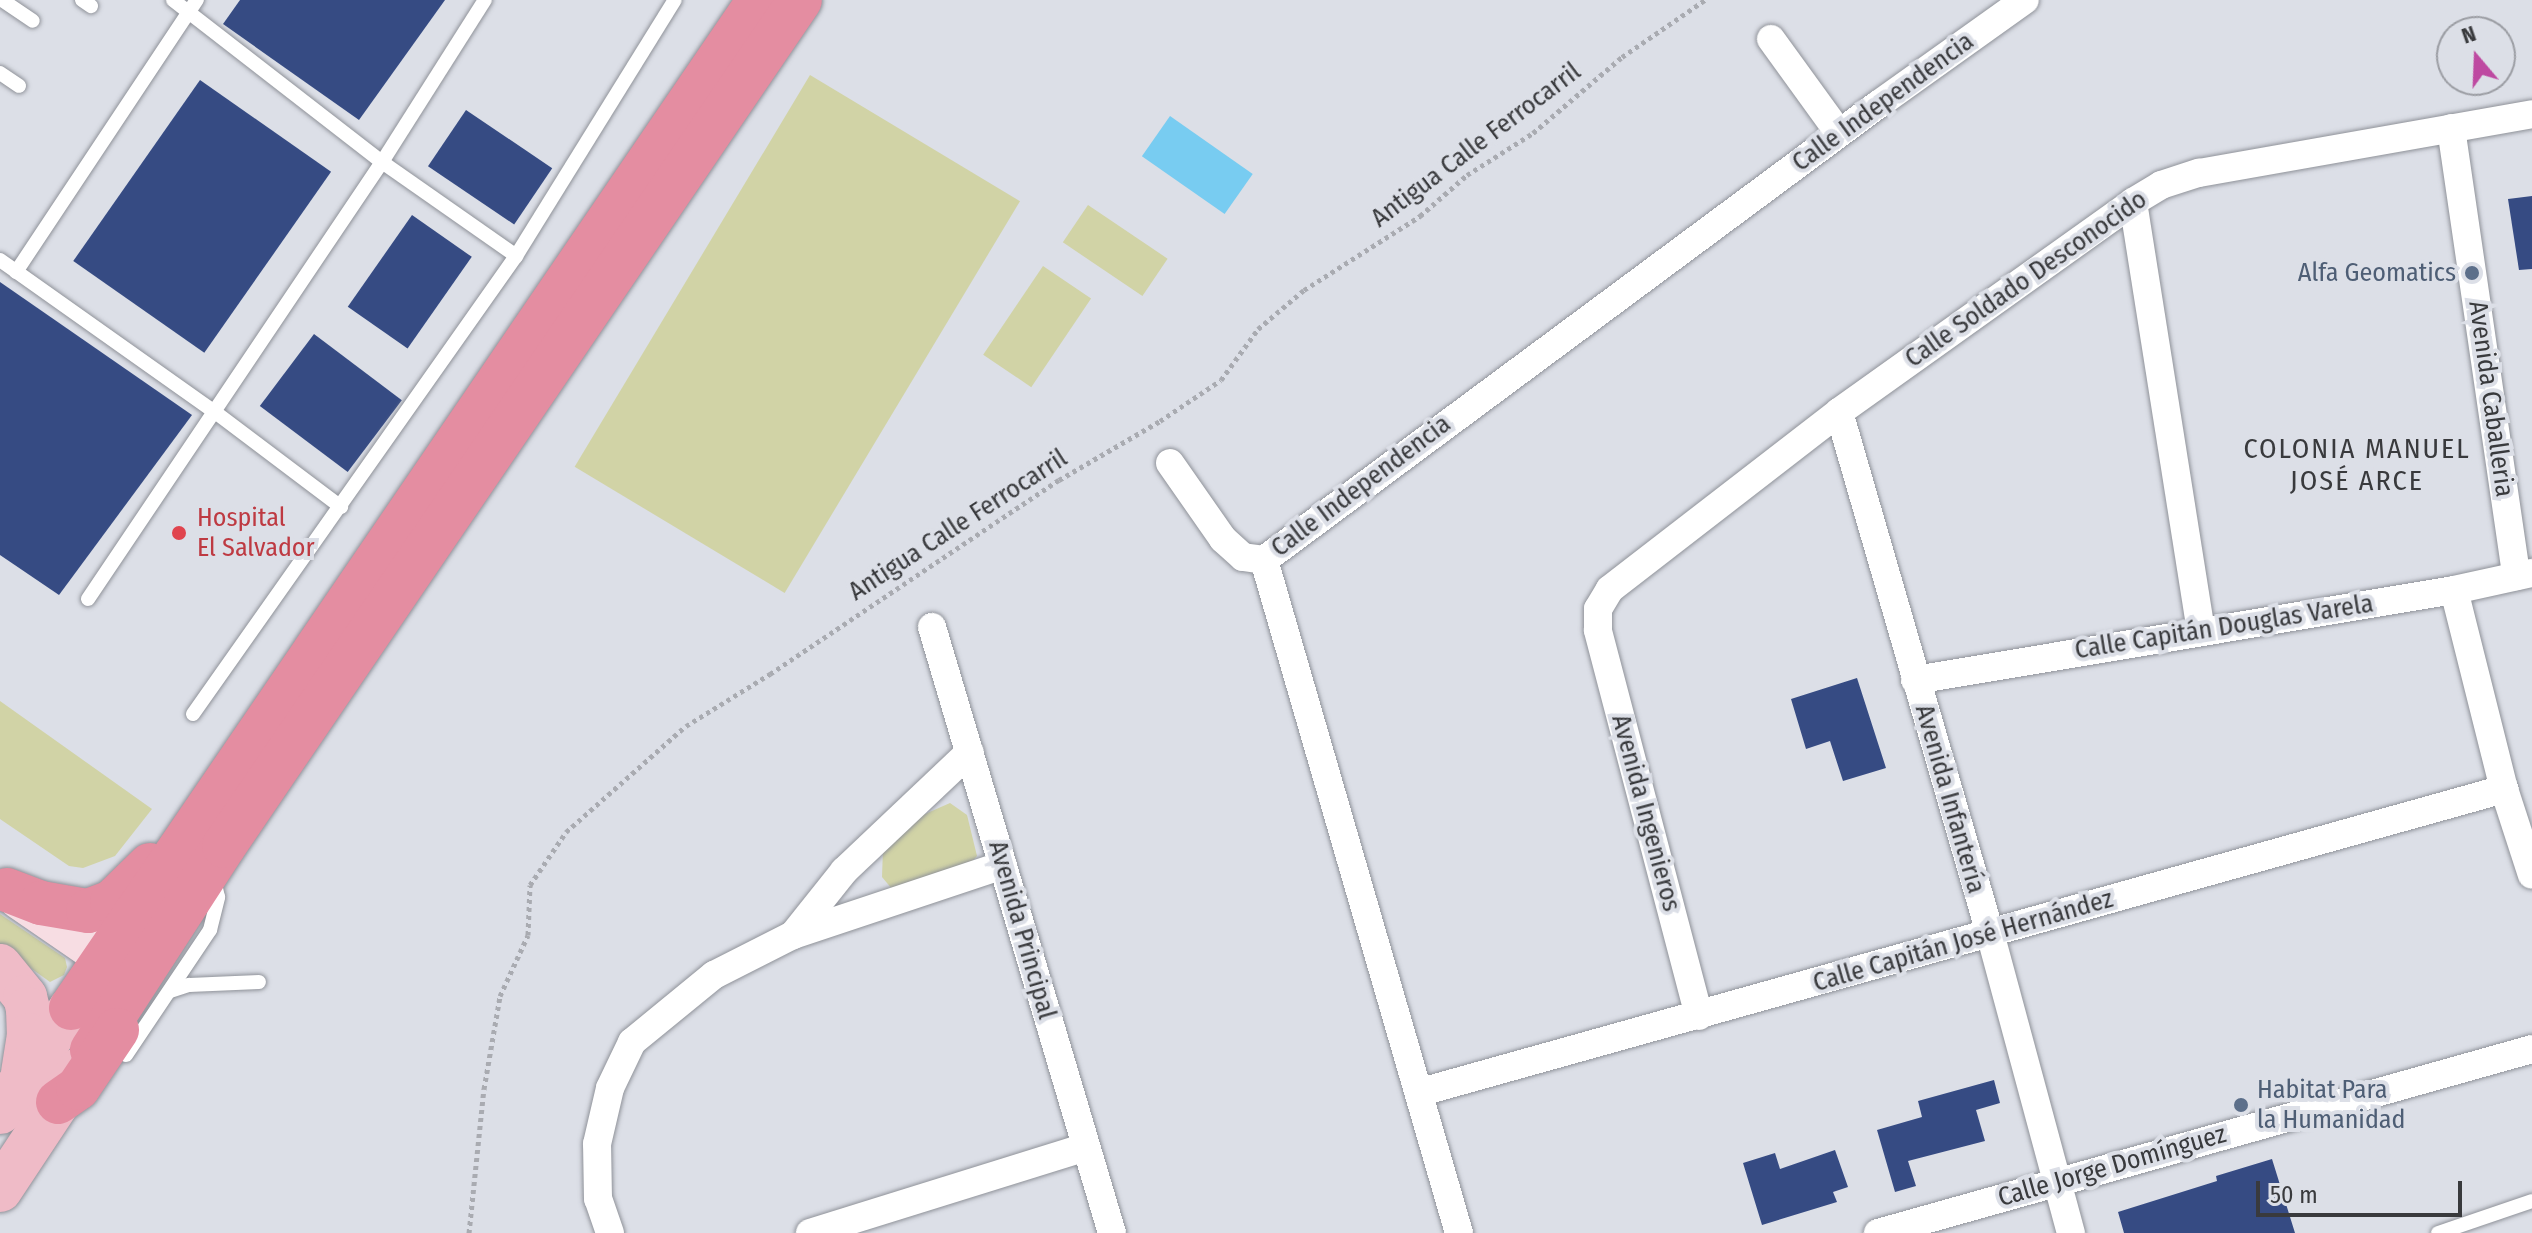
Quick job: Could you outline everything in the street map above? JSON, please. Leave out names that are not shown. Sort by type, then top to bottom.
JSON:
[{"type":"highway","points":[[619,236],[759,0]]},
{"type":"highway","points":[[3,887],[58,908],[88,911],[100,908],[132,884],[212,799],[407,546],[619,236],[800,0]]},
{"type":"highway","points":[[73,1066],[219,862],[407,546]]},
{"type":"highway","points":[[137,976],[212,799]]},
{"type":"highway","points":[[73,1066],[219,862]]},
{"type":"main road","points":[[3,887],[137,976]]},
{"type":"main road","points":[[0,964],[25,997],[29,1035],[73,1066]]},
{"type":"main road","points":[[0,964],[73,1066]]},
{"type":"main road","points":[[0,1190],[73,1066]]},
{"type":"street","name":"Calle Independencia","points":[[1459,1233],[1421,1092],[1264,560],[1839,133],[2025,0]]},
{"type":"street","points":[[1771,39],[1839,133]]},
{"type":"street","name":"Calle Soldado Desconocido","points":[[1598,609],[1610,589],[1839,412],[2161,185],[2199,173],[2532,114]]},
{"type":"street","name":"Avenida Caballeria","points":[[2451,128],[2524,574]]},
{"type":"street","points":[[2133,202],[2201,630]]},
{"type":"street","name":"Avenida Infantería","points":[[1839,412],[1990,933],[2071,1233]]},
{"type":"street","points":[[1170,463],[1223,539],[1243,557],[1264,560]]},
{"type":"street","name":"Calle Capitán Douglas Varela","points":[[1915,680],[2454,590],[2524,574]]},
{"type":"street","points":[[2454,590],[2504,789],[2532,875]]},
{"type":"street","name":"Avenida Ingenieros","points":[[1598,609],[1598,630],[1699,1016]]},
{"type":"street","name":"Avenida Principal","points":[[932,627],[1112,1233]]},
{"type":"street","points":[[793,935],[844,871],[970,752]]},
{"type":"street","name":"Calle Capitán José Hernández","points":[[1421,1092],[2504,789]]},
{"type":"street","points":[[610,1233],[598,1199],[597,1144],[610,1088],[632,1042],[714,975],[793,935],[1003,865]]},
{"type":"street","name":"Calle Jorge Domínguez","points":[[1878,1233],[2532,1049]]},
{"type":"street","points":[[810,1233],[1086,1147]]},
{"type":"lane","points":[[2,0],[33,21]]},
{"type":"lane","points":[[173,0],[193,6],[382,162],[516,256]]},
{"type":"lane","points":[[88,599],[382,162],[485,0]]},
{"type":"lane","points":[[193,714],[516,256],[675,0]]},
{"type":"lane","points":[[16,272],[193,6]]},
{"type":"lane","points":[[0,73],[19,86]]},
{"type":"lane","points":[[0,260],[215,412],[341,507]]},
{"type":"lane","points":[[137,976],[189,985],[259,982]]},
{"type":"lane","points":[[2438,1233],[2532,1201]]},
{"type":"path","name":"Antigua Calle Ferrocarril","points":[[469,1233],[484,1089],[500,996],[528,935],[530,885],[566,832],[686,726],[770,674],[1059,480],[1160,421],[1221,380],[1258,329],[1304,290],[1420,216],[1467,175],[1533,133],[1622,57],[1705,0]]},
{"type":"green space","points":[[810,75],[1020,201],[785,593],[575,467]]},
{"type":"green space","points":[[1088,205],[1168,259],[1142,296],[1063,242]]},
{"type":"green space","points":[[1043,266],[1091,298],[1031,387],[983,355]]},
{"type":"green space","points":[[0,701],[152,809],[115,856],[83,868],[69,866],[0,819]]},
{"type":"green space","points":[[950,803],[967,815],[977,856],[966,868],[892,889],[882,877],[883,849],[907,822]]},
{"type":"green space","points":[[0,914],[65,958],[67,967],[64,975],[50,982],[0,946]]},
{"type":"water","points":[[1170,116],[1253,174],[1225,214],[1142,156]]},
{"type":"building","points":[[240,0],[445,0],[359,120],[223,24]]},
{"type":"building","points":[[200,80],[331,172],[204,353],[73,261]]},
{"type":"building","points":[[466,110],[552,168],[514,225],[428,166]]},
{"type":"building","points":[[2532,196],[2532,269],[2519,270],[2508,199]]},
{"type":"building","points":[[412,215],[472,257],[408,349],[348,307]]},
{"type":"building","name":"Hospital El Salvador","points":[[0,282],[192,415],[59,595],[0,555]]},
{"type":"building","points":[[314,334],[402,400],[348,472],[260,406]]},
{"type":"building","points":[[1857,678],[1886,768],[1843,781],[1830,741],[1806,749],[1791,699]]},
{"type":"building","points":[[1994,1080],[2000,1103],[1976,1110],[1985,1141],[1908,1161],[1916,1186],[1895,1192],[1877,1130],[1922,1117],[1918,1101]]},
{"type":"building","points":[[1835,1150],[1848,1187],[1833,1192],[1837,1202],[1762,1225],[1743,1163],[1775,1153],[1780,1169]]},
{"type":"building","points":[[2272,1159],[2295,1233],[2124,1233],[2118,1212],[2217,1181],[2216,1176]]},
{"type":"place","name":"Alfa Geomatics","points":[[2472,273]]},
{"type":"place","name":"Hospital El Salvador","points":[[179,533]]},
{"type":"place","name":"Habitat Para la Humanidad","points":[[2241,1105]]},
{"type":"district","name":"COLONIA MANUEL JOSÉ ARCE","points":[[2357,465]]}]
